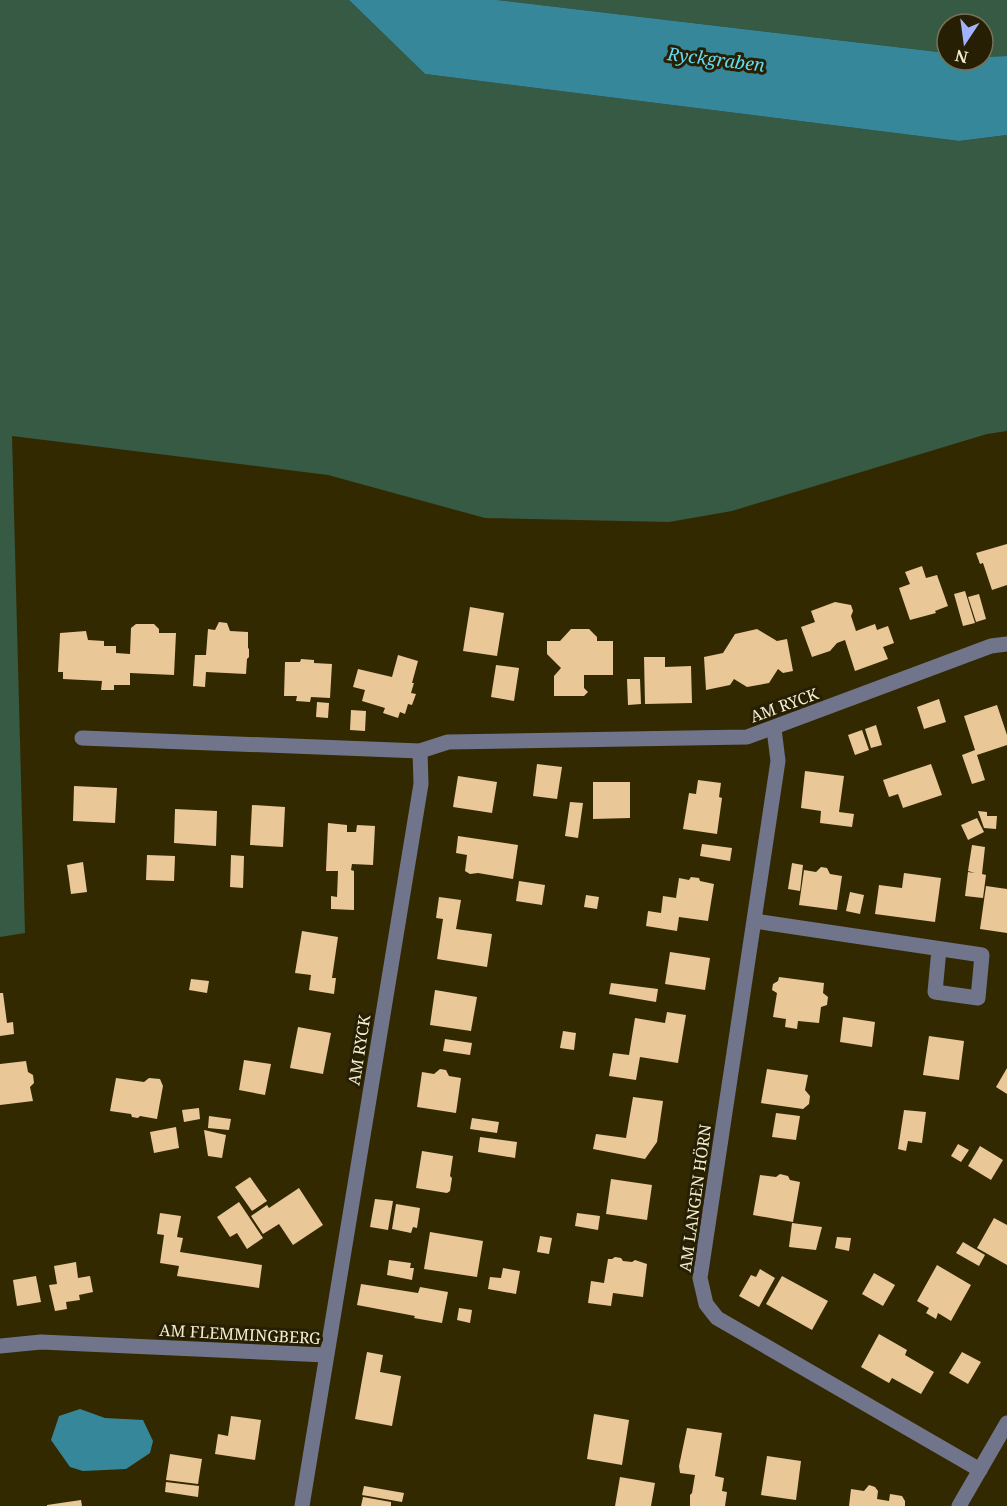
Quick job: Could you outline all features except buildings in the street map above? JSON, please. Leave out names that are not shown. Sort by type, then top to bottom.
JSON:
[{"type":"street","name":"AM RYCK","points":[[82,738],[420,751],[448,742],[747,737],[774,729],[991,646],[1007,644]]},
{"type":"street","name":"AM LANGEN HÖRN","points":[[774,729],[778,761],[700,1278],[706,1304],[717,1318],[980,1470]]},
{"type":"street","name":"AM RYCK","points":[[327,1355],[421,784],[420,751]]},
{"type":"street","points":[[755,921],[939,949]]},
{"type":"street","name":"AM FLEMMINGBERG","points":[[0,1346],[42,1342],[327,1355],[302,1506]]},
{"type":"street","points":[[959,1506],[1007,1423]]},
{"type":"green space","points":[[0,0],[349,0],[425,74],[959,141],[1007,135],[1007,431],[987,434],[732,511],[669,522],[485,518],[328,475],[12,436],[25,933],[0,937]]},
{"type":"green space","points":[[497,0],[1007,0],[1007,56],[995,56],[995,12],[935,12],[935,52]]},
{"type":"water","name":"Ryckgraben","points":[[349,0],[497,0],[935,52],[935,72],[995,72],[995,56],[1007,56],[1007,135],[959,141],[425,74]]},
{"type":"water","points":[[80,1409],[105,1418],[143,1420],[153,1441],[150,1453],[126,1469],[83,1471],[70,1467],[51,1440],[59,1416]]}]
